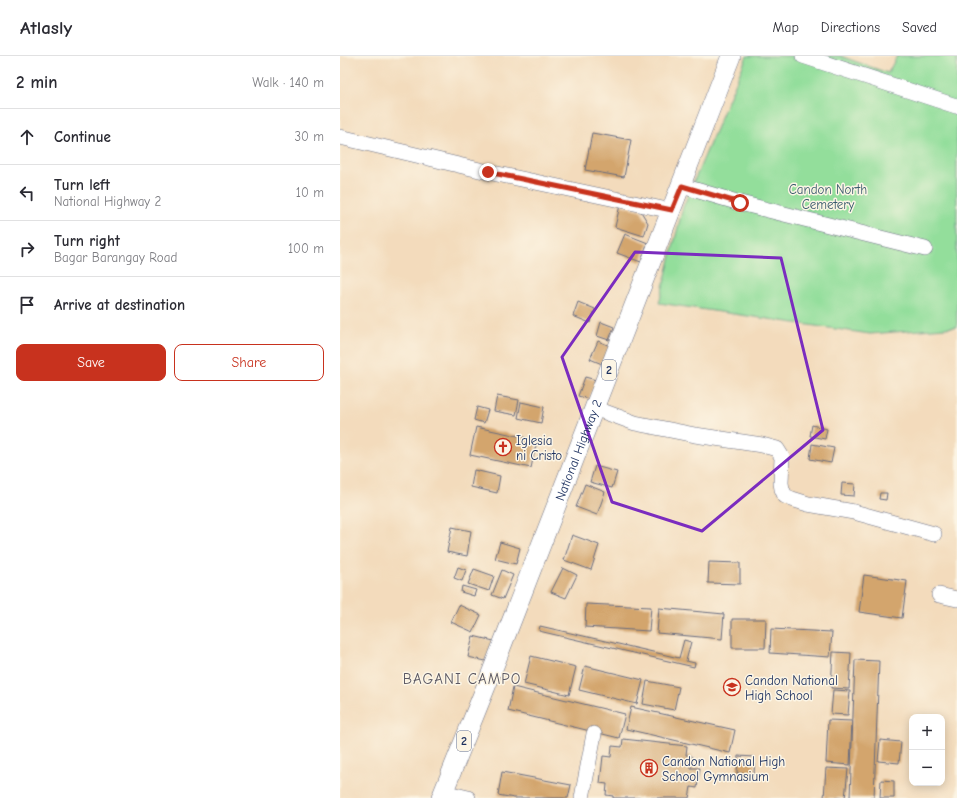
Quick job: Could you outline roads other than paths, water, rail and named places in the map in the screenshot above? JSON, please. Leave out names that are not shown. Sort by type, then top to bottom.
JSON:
[{"type":"main road","name":"National Highway 2","points":[[442,795],[490,677],[682,186],[731,56]]},
{"type":"street","points":[[803,56],[956,106]]},
{"type":"street","points":[[340,136],[488,172],[672,210]]},
{"type":"street","points":[[682,186],[740,203],[925,249]]},
{"type":"street","points":[[594,408],[636,423],[694,435],[777,448],[782,457],[781,482],[782,489],[786,496],[808,504],[854,512],[934,534]]},
{"type":"street","points":[[939,595],[957,599]]},
{"type":"street","points":[[582,798],[594,734]]},
{"type":"street","points":[[442,795],[468,798]]},
{"type":"place","name":"Iglesia ni Cristo","points":[[503,447]]},
{"type":"place","name":"Candon National High School","points":[[732,687]]},
{"type":"place","name":"Candon National High School Gymnasium","points":[[649,768]]},
{"type":"district","name":"BAGANI CAMPO","points":[[462,679]]},
{"type":"park label","name":"Candon North Cemetery","points":[[828,196]]}]
